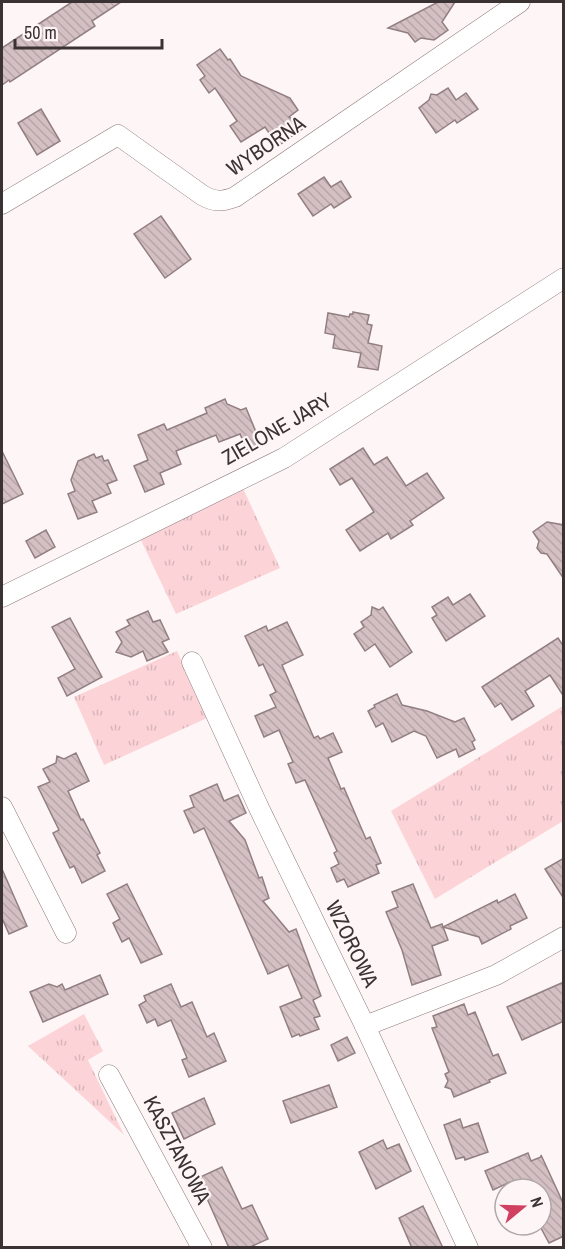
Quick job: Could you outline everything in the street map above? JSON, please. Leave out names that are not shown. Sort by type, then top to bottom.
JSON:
[{"type":"street","name":"WYBORNA","points":[[2,204],[118,135],[201,195],[210,200],[225,201],[235,197],[520,2]]},
{"type":"street","name":"ZIELONE JARY","points":[[2,597],[284,458],[564,278]]},
{"type":"street","name":"WZOROWA","points":[[192,662],[468,1248]]},
{"type":"street","points":[[2,807],[66,933]]},
{"type":"street","points":[[365,1026],[496,975],[564,937]]},
{"type":"street","name":"KASZTANOWA","points":[[109,1075],[202,1248]]},
{"type":"green space","points":[[241,484],[280,568],[176,614],[139,536]]},
{"type":"green space","points":[[177,651],[207,718],[104,765],[74,697]]},
{"type":"green space","points":[[563,706],[563,821],[435,899],[391,811]]},
{"type":"green space","points":[[84,1014],[103,1051],[88,1060],[124,1135],[28,1046]]},
{"type":"building","points":[[72,2],[121,2],[92,21],[95,26],[2,85],[2,48]]},
{"type":"building","points":[[438,2],[455,2],[442,22],[448,30],[434,40],[421,38],[415,42],[408,33],[388,28]]},
{"type":"building","points":[[220,49],[241,76],[290,98],[298,110],[289,117],[305,127],[278,146],[265,127],[241,142],[230,126],[237,121],[215,88],[209,93],[200,80],[205,76],[197,65]]},
{"type":"building","points":[[448,88],[456,100],[466,93],[478,109],[457,123],[455,120],[436,133],[419,108],[429,100],[431,94],[437,95]]},
{"type":"building","points":[[41,109],[60,141],[37,155],[18,123]]},
{"type":"building","points":[[324,177],[331,187],[341,181],[351,197],[334,208],[331,204],[313,216],[298,194]]},
{"type":"building","points":[[161,216],[191,259],[165,278],[134,234]]},
{"type":"building","points":[[353,312],[369,315],[367,324],[372,325],[368,343],[382,346],[378,370],[358,367],[361,353],[333,348],[335,335],[325,333],[328,313],[349,317]]},
{"type":"building","points":[[225,399],[227,404],[241,410],[246,408],[261,444],[247,450],[240,434],[219,442],[216,435],[176,451],[181,464],[160,473],[164,484],[145,492],[134,466],[148,460],[138,435],[164,424],[167,430],[207,413],[205,408]]},
{"type":"building","points":[[363,448],[374,465],[387,457],[406,486],[427,473],[444,498],[410,521],[413,525],[391,539],[388,533],[360,551],[346,530],[374,512],[352,478],[340,485],[330,469]]},
{"type":"building","points":[[2,451],[23,494],[2,504]]},
{"type":"building","points":[[94,454],[96,458],[102,456],[104,461],[108,460],[117,480],[107,484],[111,493],[92,501],[97,512],[78,519],[68,494],[75,491],[71,480],[78,461]]},
{"type":"building","points":[[547,522],[564,525],[564,579],[547,554],[541,553],[537,548],[539,541],[533,532]]},
{"type":"building","points":[[46,530],[55,547],[35,558],[26,541]]},
{"type":"building","points":[[470,594],[485,616],[446,641],[432,618],[437,615],[432,607],[448,597],[453,605]]},
{"type":"building","points":[[372,607],[379,610],[383,607],[412,652],[390,667],[375,644],[365,651],[354,634],[364,627],[361,622],[371,615]]},
{"type":"building","points":[[148,611],[153,622],[160,620],[169,639],[162,642],[168,652],[147,661],[143,651],[131,657],[116,652],[122,642],[116,632],[130,625],[127,620]]},
{"type":"building","points":[[70,618],[102,677],[67,696],[58,678],[75,669],[52,627]]},
{"type":"building","points":[[287,622],[303,655],[282,665],[314,738],[318,736],[320,739],[333,733],[342,752],[328,758],[366,839],[370,837],[381,863],[376,865],[379,873],[348,887],[344,879],[337,882],[331,868],[339,864],[334,853],[337,851],[305,780],[296,783],[288,764],[293,762],[279,730],[264,737],[255,716],[276,707],[270,695],[276,692],[263,664],[259,666],[245,636],[266,626],[268,631]]},
{"type":"building","points":[[558,638],[564,647],[564,697],[550,675],[525,691],[534,706],[512,720],[501,703],[495,707],[482,687]]},
{"type":"building","points":[[397,694],[402,705],[427,711],[455,722],[464,718],[475,740],[472,742],[475,749],[459,757],[456,749],[437,758],[426,736],[414,731],[392,742],[383,723],[376,727],[368,711],[375,707],[374,705]]},
{"type":"building","points":[[76,753],[89,781],[68,791],[100,853],[97,855],[105,871],[82,883],[74,866],[70,868],[53,833],[59,830],[38,787],[50,782],[43,769],[56,763],[57,756],[64,759]]},
{"type":"building","points":[[217,784],[224,801],[238,795],[246,813],[229,821],[245,840],[259,878],[262,877],[269,898],[263,901],[289,932],[296,929],[321,996],[313,1000],[320,1016],[314,1018],[319,1029],[292,1037],[280,1007],[302,998],[288,965],[268,974],[204,828],[194,833],[184,811],[194,807],[190,796]]},
{"type":"building","points":[[564,858],[564,899],[545,869]]},
{"type":"building","points":[[2,869],[27,926],[9,934],[2,918]]},
{"type":"building","points":[[127,884],[162,954],[141,963],[129,938],[122,942],[113,923],[120,919],[107,894]]},
{"type":"building","points":[[413,884],[431,928],[442,924],[448,940],[432,946],[441,975],[412,985],[402,950],[386,912],[398,907],[392,892]]},
{"type":"building","points":[[515,894],[527,918],[482,944],[479,937],[443,927],[497,900],[498,903]]},
{"type":"building","points":[[100,975],[108,994],[43,1022],[30,992],[49,984],[57,987],[62,984],[65,990]]},
{"type":"building","points":[[564,982],[564,1021],[522,1040],[507,1007]]},
{"type":"building","points":[[171,984],[181,1007],[192,1002],[207,1037],[214,1033],[226,1061],[189,1077],[182,1060],[187,1058],[171,1020],[158,1026],[155,1019],[147,1023],[139,1005],[146,1001],[144,996]]},
{"type":"building","points":[[464,1004],[468,1015],[475,1012],[493,1056],[498,1054],[506,1073],[454,1097],[451,1089],[445,1087],[448,1081],[445,1074],[449,1072],[432,1028],[437,1027],[433,1016]]},
{"type":"building","points":[[347,1037],[355,1053],[338,1061],[331,1045]]},
{"type":"building","points":[[329,1085],[337,1107],[291,1123],[283,1101]]},
{"type":"building","points":[[204,1098],[215,1124],[184,1139],[172,1113]]},
{"type":"building","points":[[460,1119],[463,1128],[478,1123],[488,1152],[465,1160],[464,1157],[456,1159],[444,1125]]},
{"type":"building","points":[[383,1140],[387,1149],[399,1144],[411,1171],[376,1189],[359,1152]]},
{"type":"building","points":[[528,1153],[531,1161],[541,1155],[551,1177],[493,1177],[493,1190],[485,1171]]},
{"type":"building","points":[[222,1167],[242,1209],[252,1205],[268,1239],[248,1248],[229,1248],[198,1178]]},
{"type":"building","points":[[553,1181],[564,1205],[564,1236],[549,1243],[546,1237],[553,1237]]},
{"type":"building","points":[[423,1206],[443,1248],[412,1248],[399,1218]]}]
